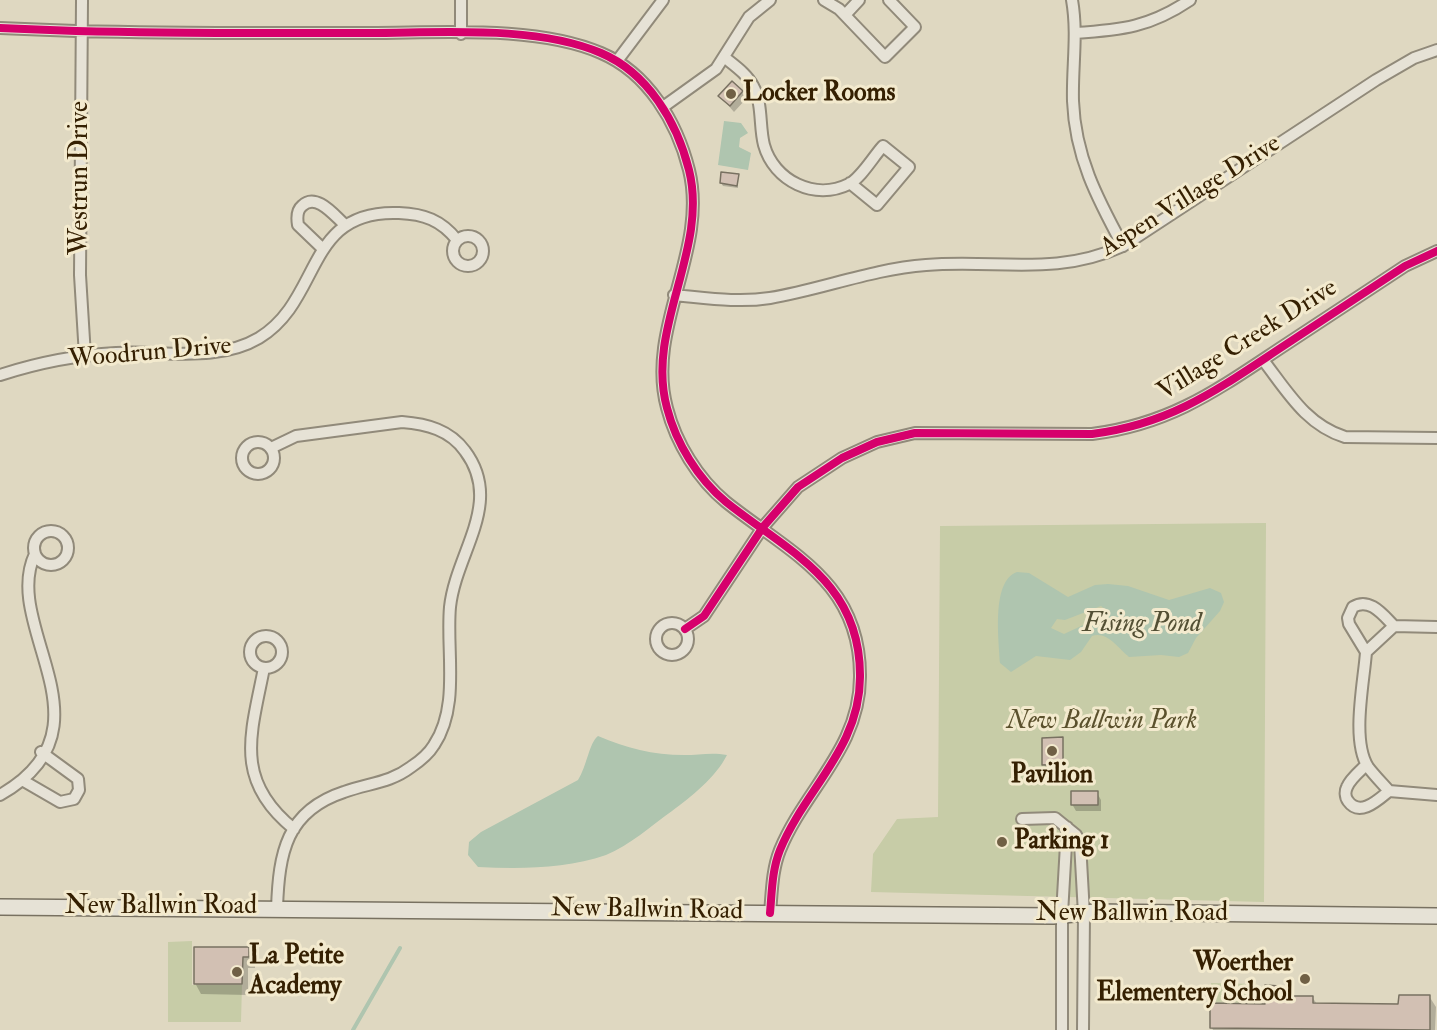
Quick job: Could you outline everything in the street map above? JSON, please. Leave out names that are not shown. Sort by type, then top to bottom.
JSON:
[{"type":"main road","name":"New Ballwin Road","points":[[0,907],[770,913],[1190,912],[1437,916]]},
{"type":"street","name":"Westrun Drive","points":[[82,0],[80,275],[85,356]]},
{"type":"street","points":[[461,0],[461,34]]},
{"type":"street","points":[[617,61],[663,0]]},
{"type":"street","points":[[663,107],[707,78],[724,57],[749,17],[770,0]]},
{"type":"street","points":[[824,0],[845,15],[885,57],[915,27],[889,0]]},
{"type":"street","points":[[845,15],[859,0]]},
{"type":"street","points":[[1072,0],[1075,33],[1073,98],[1077,143],[1092,188],[1123,246]]},
{"type":"street","points":[[1075,33],[1128,30],[1166,17],[1190,0]]},
{"type":"street","points":[[0,28],[81,32],[461,34],[566,41],[617,61],[636,76],[663,107],[677,132],[689,172],[692,192],[689,232],[663,362],[665,403],[671,422],[681,444],[711,487],[831,584],[852,619],[861,678],[855,717],[846,741],[824,779],[797,817],[778,854],[773,874],[770,913]]},
{"type":"street","name":"Aspen Village Drive","points":[[675,295],[750,300],[772,297],[876,271],[926,265],[1075,263],[1123,246],[1376,80],[1414,58],[1437,50]]},
{"type":"street","points":[[724,57],[747,76],[753,86],[764,147],[779,173],[797,185],[811,189],[831,189],[850,183],[882,146],[909,167],[877,205],[850,183]]},
{"type":"street","points":[[322,249],[298,225],[298,210],[303,204],[309,202],[322,205],[344,224],[378,213],[415,214],[445,225],[458,240]]},
{"type":"street","name":"Woodrun Drive","points":[[0,375],[85,356],[153,352],[221,352],[240,348],[274,329],[288,314],[322,249],[344,224]]},
{"type":"street","name":"Village Creek Drive","points":[[685,629],[704,616],[763,527],[798,487],[812,476],[877,442],[915,433],[1092,434],[1117,431],[1159,420],[1193,404],[1405,266],[1437,250]]},
{"type":"street","points":[[1263,360],[1306,416],[1334,433],[1345,437],[1437,438]]},
{"type":"street","points":[[271,448],[296,436],[402,422],[418,423],[434,427],[462,447],[476,468],[482,488],[477,520],[452,596],[448,704],[440,735],[424,758],[403,774],[383,783],[345,791],[322,801],[306,813],[294,829],[282,858],[277,908]]},
{"type":"street","points":[[18,572],[35,554]]},
{"type":"street","points":[[1389,791],[1366,765],[1360,718],[1366,652],[1348,624],[1348,618],[1353,607],[1363,603],[1370,604],[1394,626],[1437,627]]},
{"type":"street","points":[[1366,652],[1394,626]]},
{"type":"street","points":[[264,668],[249,741],[251,766],[261,794],[277,815],[294,829]]},
{"type":"street","points":[[0,795],[22,780],[41,752],[41,712]]},
{"type":"street","points":[[22,780],[60,802],[74,799],[79,790],[75,775],[41,752]]},
{"type":"street","points":[[1366,765],[1347,786],[1345,794],[1349,803],[1359,808],[1368,807],[1389,791],[1437,795]]},
{"type":"street","points":[[1022,819],[1055,818],[1076,835],[1082,852],[1083,1030]]},
{"type":"street","points":[[1062,1030],[1062,914],[1067,827]]},
{"type":"green space","name":"New Ballwin Park","points":[[1266,523],[1264,902],[871,892],[873,854],[897,819],[938,817],[940,526]]},
{"type":"green space","points":[[192,941],[192,985],[242,985],[241,1022],[168,1022],[168,942]]},
{"type":"green space","points":[[1211,983],[1256,984],[1256,1003],[1211,1002]]},
{"type":"water","points":[[724,121],[741,123],[748,133],[740,138],[739,147],[751,153],[748,170],[718,165]]},
{"type":"water","name":"Fising Pond","points":[[1017,572],[1029,573],[1068,597],[1095,585],[1108,584],[1128,586],[1169,600],[1210,588],[1221,593],[1224,602],[1220,611],[1196,638],[1188,653],[1179,657],[1161,655],[1129,657],[1112,641],[1097,635],[1092,636],[1081,652],[1070,660],[1036,656],[1011,672],[1000,663],[998,626],[1000,599],[1003,587]],"holes":[[[1101,606],[1107,614],[1064,634],[1051,628],[1057,619],[1065,620]]]},
{"type":"water","points":[[598,736],[651,752],[673,755],[727,755],[710,779],[687,799],[632,841],[615,851],[591,860],[543,867],[478,867],[468,855],[469,842],[481,832],[578,780],[592,744]]},
{"type":"building","name":"Locker Rooms","points":[[732,81],[743,91],[730,106],[718,96]]},
{"type":"building","points":[[721,172],[739,174],[737,186],[720,183]]},
{"type":"building","name":"Pavilion","points":[[1063,737],[1063,764],[1042,765],[1042,738]]},
{"type":"building","points":[[1071,791],[1098,791],[1098,805],[1071,805]]},
{"type":"building","name":"La Petite Academy","points":[[194,947],[249,947],[249,957],[243,957],[242,984],[194,984]]},
{"type":"building","points":[[1265,985],[1280,986],[1280,996],[1313,996],[1313,1003],[1398,1004],[1399,995],[1430,995],[1430,1030],[1210,1028],[1210,1003],[1265,1004]]},
{"type":"waterway","points":[[353,1030],[400,948]]},
{"type":"cycle path","points":[[0,28],[138,32],[487,32],[518,34],[575,44],[601,53],[618,62],[646,86],[658,101],[677,134],[689,170],[693,200],[691,230],[664,348],[662,378],[671,421],[689,460],[706,483],[726,502],[797,555],[835,593],[848,617],[857,644],[860,677],[858,702],[851,725],[841,747],[803,807],[780,850],[774,873],[770,913]]},
{"type":"cycle path","points":[[685,629],[704,616],[763,527],[798,487],[842,458],[877,442],[915,433],[1092,434],[1146,422],[1214,391],[1405,266],[1437,251]]},
{"type":"place","name":"Locker Rooms","points":[[731,94]]},
{"type":"place","name":"Pavilion","points":[[1052,751]]},
{"type":"place","name":"Parking 1","points":[[1002,842]]},
{"type":"place","name":"La Petite Academy","points":[[237,972]]},
{"type":"place","name":"Woerther Elementery School","points":[[1305,979]]}]
